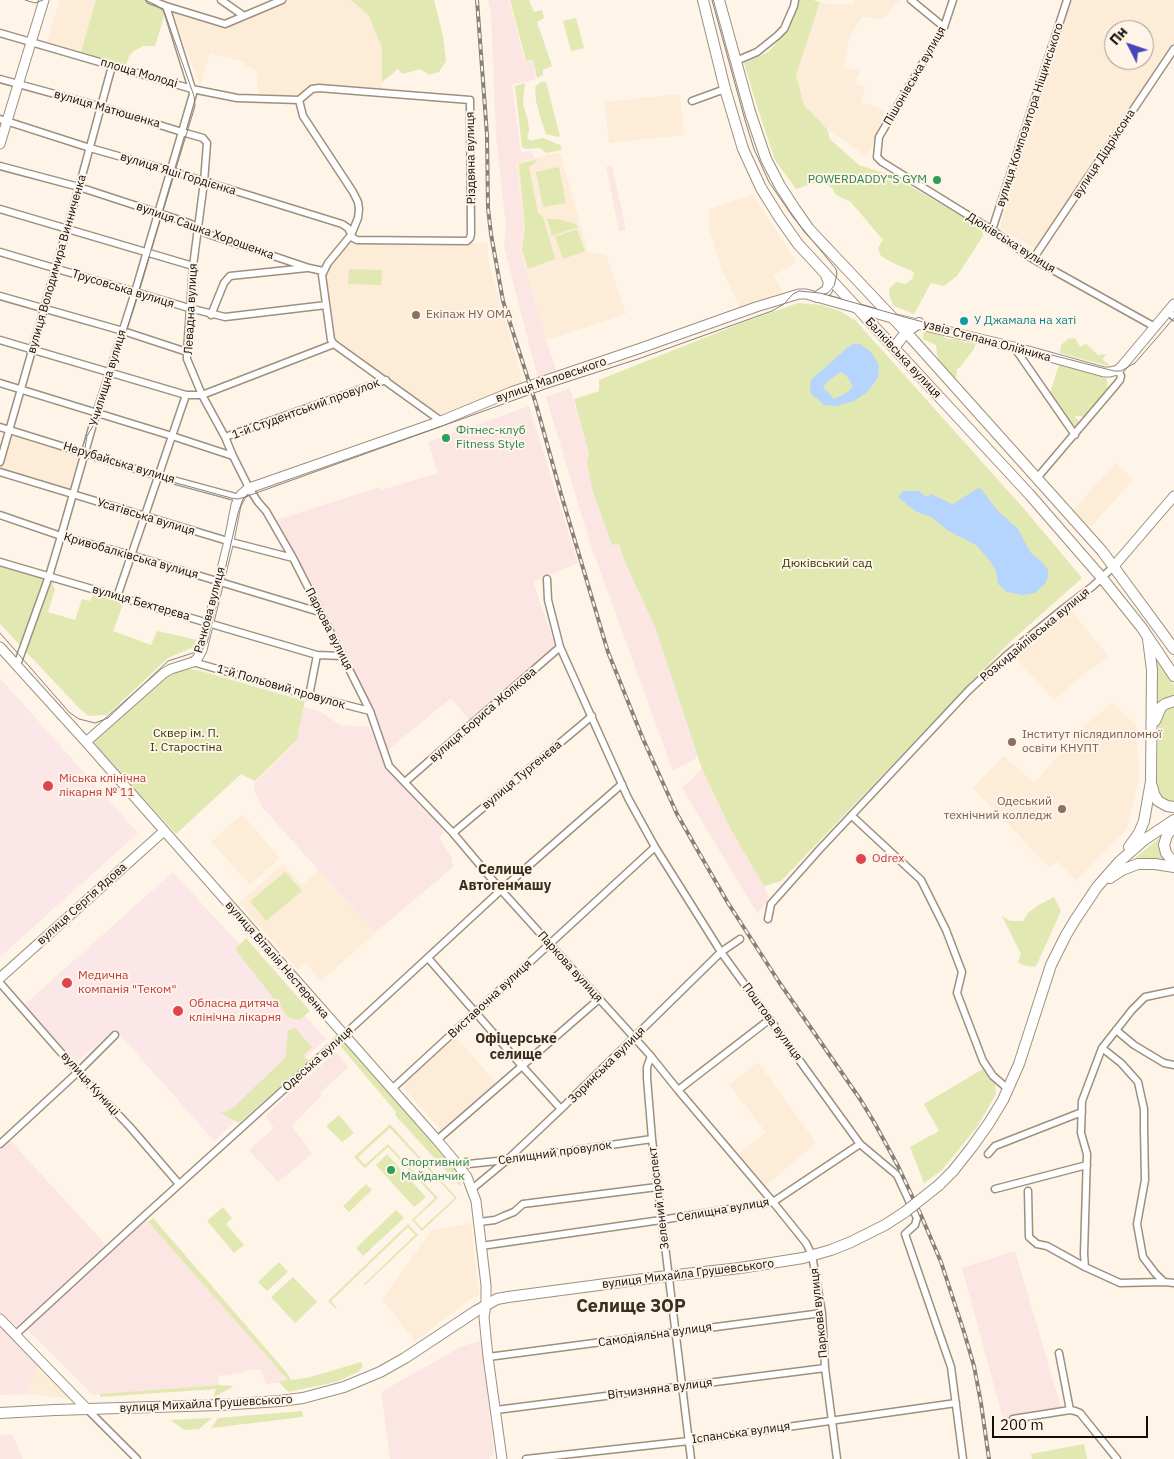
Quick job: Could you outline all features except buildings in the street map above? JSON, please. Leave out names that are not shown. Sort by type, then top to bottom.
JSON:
[{"type":"main road","name":"Балківська вулиця","points":[[703,0],[725,89],[743,149],[761,188],[779,217],[798,244],[1030,495],[1102,578],[1147,636],[1174,676]]},
{"type":"main road","name":"Балківська вулиця","points":[[719,0],[753,122],[766,159],[780,186],[809,229],[906,332],[1114,566],[1174,649]]},
{"type":"main road","points":[[817,297],[827,290],[829,283],[824,272]]},
{"type":"main road","points":[[894,348],[906,332],[919,323]]},
{"type":"main road","points":[[1119,862],[1142,827],[1151,780],[1152,670],[1147,636]]},
{"type":"main road","points":[[1152,730],[1161,707],[1174,701]]},
{"type":"main road","points":[[1151,780],[1156,798],[1164,804],[1174,807]]},
{"type":"main road","name":"вулиця Михайла Грушевського","points":[[0,1414],[55,1410],[220,1405],[292,1400],[356,1383],[392,1365],[497,1299],[754,1266],[812,1255],[831,1250],[885,1225],[939,1185],[953,1171],[980,1136],[1008,1090],[1019,1064],[1045,982],[1070,926],[1097,887],[1119,862],[1138,844],[1174,820]]},
{"type":"main road","points":[[1174,827],[1167,835],[1164,844],[1166,853],[1174,863]]},
{"type":"main road","points":[[1097,887],[1122,870],[1138,864],[1174,867]]},
{"type":"street","points":[[150,0],[224,24],[282,0]]},
{"type":"street","points":[[221,0],[244,16]]},
{"type":"street","points":[[736,61],[757,52],[784,29],[795,0]]},
{"type":"street","points":[[911,0],[944,28]]},
{"type":"street","name":"Пішонівська вулиця","points":[[877,150],[880,137],[944,28],[952,0]]},
{"type":"street","name":"вулиця Композитора Ніщинського","points":[[992,230],[1067,0]]},
{"type":"street","points":[[0,144],[3,120],[18,84],[41,1]]},
{"type":"street","name":"площа Молоді","points":[[166,6],[192,89]]},
{"type":"street","name":"площа Молоді","points":[[0,34],[192,89]]},
{"type":"street","name":"вулиця Дідріхсона","points":[[1033,259],[1174,49]]},
{"type":"street","name":"вулиця Володимира Винниченка","points":[[0,462],[102,107],[112,66]]},
{"type":"street","name":"вулиця Матюшенка","points":[[0,78],[202,138],[207,142],[208,147]]},
{"type":"street","name":"Різдвяна вулиця","points":[[300,100],[312,89],[319,88],[470,100],[472,234],[470,238],[467,241],[362,241],[355,239],[352,235]]},
{"type":"street","points":[[192,89],[237,98],[300,100],[303,116],[358,202],[358,218],[352,235],[323,271],[322,279],[331,340],[441,421]]},
{"type":"street","name":"Училищна вулиця","points":[[17,666],[49,576],[108,372],[147,253],[193,94],[192,89]]},
{"type":"street","points":[[692,101],[725,89]]},
{"type":"street","name":"вулиця Яші Гордієнка","points":[[3,120],[342,224],[348,228],[352,235]]},
{"type":"street","name":"Левадна вулиця","points":[[208,147],[193,266],[187,352],[188,360],[202,395],[225,437],[249,488]]},
{"type":"street","name":"Дюківська вулиця","points":[[877,150],[876,156],[882,162],[992,230],[1033,259],[1155,326]]},
{"type":"street","name":"вулиця Сашка Хорошенка","points":[[0,166],[79,187],[189,223],[208,234],[323,271]]},
{"type":"street","points":[[0,209],[193,266]]},
{"type":"street","name":"Трусовська вулиця","points":[[0,252],[212,315],[225,317],[326,305]]},
{"type":"street","points":[[212,315],[226,279],[230,276],[309,268]]},
{"type":"street","name":"вулиця Маловського","points":[[249,488],[441,421],[511,392],[756,307],[799,294],[856,306]]},
{"type":"street","points":[[0,296],[123,331],[187,352]]},
{"type":"street","points":[[856,306],[864,305],[872,297]]},
{"type":"street","name":"узвіз Степана Олійника","points":[[856,306],[892,318],[1014,347],[1104,372],[1118,370]]},
{"type":"street","points":[[1037,478],[1120,380],[1121,376],[1118,370],[1155,326],[1172,311]]},
{"type":"street","points":[[0,340],[186,395],[202,395],[334,344]]},
{"type":"street","points":[[1014,347],[1075,435]]},
{"type":"street","name":"1-й Студентський провулок","points":[[225,437],[386,380]]},
{"type":"street","points":[[0,383],[233,456]]},
{"type":"street","points":[[117,597],[186,395]]},
{"type":"street","name":"Нерубайська вулиця","points":[[0,427],[158,476],[239,498]]},
{"type":"street","name":"Усатівська вулиця","points":[[0,472],[229,541],[293,558]]},
{"type":"street","points":[[239,498],[249,488]]},
{"type":"street","name":"Паркова вулиця","points":[[249,488],[266,511],[320,611],[370,711],[389,766],[453,833],[501,890],[651,1056],[806,1243],[812,1255],[822,1313],[825,1368],[837,1459]]},
{"type":"street","name":"Розкидайлівська вулиця","points":[[768,919],[771,904],[969,690],[1008,654],[1102,578],[1174,496]]},
{"type":"street","name":"Рачкова вулиця","points":[[86,742],[164,673],[197,659],[202,650],[239,498]]},
{"type":"street","name":"Кривобалківська вулиця","points":[[0,515],[61,536],[320,611]]},
{"type":"street","name":"вулиця Бехтерєва","points":[[0,562],[317,655],[342,656]]},
{"type":"street","name":"Поштова вулиця","points":[[547,579],[548,600],[560,647],[628,798],[654,847],[721,952],[860,1144],[897,1175],[917,1218],[915,1225],[905,1234],[950,1366],[963,1459]]},
{"type":"street","name":"вулиця Віталія Нестеренка","points":[[0,646],[458,1165],[472,1189],[476,1201],[486,1305],[484,1318],[502,1459]]},
{"type":"street","name":"вулиця Бориса Жолкова","points":[[405,782],[560,647]]},
{"type":"street","points":[[309,696],[317,655]]},
{"type":"street","name":"1-й Польовий провулок","points":[[193,662],[309,696],[370,711]]},
{"type":"street","name":"вулиця Тургенєва","points":[[453,833],[592,716]]},
{"type":"street","name":"Одеська вулиця","points":[[15,1335],[501,890],[622,784]]},
{"type":"street","points":[[852,816],[921,880],[946,930],[962,972],[957,993],[981,1056],[990,1073],[1008,1090]]},
{"type":"street","name":"вулиця Сергія Ядова","points":[[0,978],[164,831]]},
{"type":"street","name":"Виставочна вулиця","points":[[392,1089],[654,847]]},
{"type":"street","name":"Зоринська вулиця","points":[[472,1189],[507,1160],[561,1109],[721,952],[740,939]]},
{"type":"street","points":[[428,958],[561,1109]]},
{"type":"street","name":"вулиця Куниці","points":[[0,983],[179,1184]]},
{"type":"street","points":[[1085,1267],[1087,1154],[1081,1133],[1082,1101],[1102,1048],[1132,1010],[1145,997],[1174,991]]},
{"type":"street","points":[[437,1140],[599,999]]},
{"type":"street","points":[[678,1090],[770,1019]]},
{"type":"street","points":[[1116,1030],[1134,1045],[1164,1064],[1174,1065]]},
{"type":"street","points":[[0,1144],[116,1035]]},
{"type":"street","points":[[1102,1048],[1121,1063],[1138,1082],[1144,1109],[1145,1180],[1137,1224],[1142,1257],[1164,1282]]},
{"type":"street","name":"Зелений проспект","points":[[651,1056],[647,1067],[647,1078],[652,1139],[691,1459]]},
{"type":"street","points":[[988,1154],[996,1146],[1082,1112]]},
{"type":"street","name":"Селищний провулок","points":[[458,1165],[507,1160],[652,1139]]},
{"type":"street","name":"Селищна вулиця","points":[[481,1246],[773,1202],[860,1144]]},
{"type":"street","points":[[995,1189],[1087,1165]]},
{"type":"street","points":[[479,1222],[495,1220],[514,1212],[523,1204],[657,1187]]},
{"type":"street","points":[[1028,1191],[1029,1237],[1037,1244],[1047,1246],[1085,1267],[1120,1282],[1174,1283]]},
{"type":"street","name":"Самодіяльна вулиця","points":[[488,1357],[822,1313]]},
{"type":"street","points":[[0,1319],[137,1459]]},
{"type":"street","points":[[1059,1353],[1070,1410]]},
{"type":"street","name":"Вітчизняна вулиця","points":[[496,1410],[825,1368]]},
{"type":"street","name":"Іспанська вулиця","points":[[526,1459],[591,1455],[956,1403]]},
{"type":"street","points":[[1013,1419],[1070,1410],[1080,1413],[1117,1459]]},
{"type":"shaded area","points":[[60,0],[96,0],[80,55],[46,46]]},
{"type":"shaded area","points":[[283,0],[351,0],[369,16],[382,48],[382,93],[316,87],[306,90],[298,97],[259,96],[256,70],[245,66],[244,62],[210,53],[200,86],[171,10],[221,25]]},
{"type":"shaded area","points":[[488,0],[509,0],[525,62],[533,61],[536,79],[512,85],[521,152],[532,151],[534,158],[516,162],[524,227],[520,249],[557,372],[538,379],[504,247],[506,227],[496,137],[491,14]]},
{"type":"shaded area","points":[[855,0],[899,0],[884,19],[862,17],[850,36],[843,67],[860,71],[855,83],[865,87],[861,102],[889,113],[866,156],[827,129],[804,105],[796,75],[820,2],[853,4]]},
{"type":"shaded area","points":[[1071,0],[1174,0],[1174,47],[1141,92],[1035,249],[1000,228],[1012,184]]},
{"type":"shaded area","points":[[680,94],[684,135],[609,143],[605,102]]},
{"type":"shaded area","points":[[560,153],[588,252],[606,255],[626,314],[546,340],[520,249],[524,227],[516,161]]},
{"type":"shaded area","points":[[612,165],[626,230],[619,231],[606,167]]},
{"type":"shaded area","points":[[753,195],[796,262],[773,276],[783,293],[740,308],[722,270],[710,232],[709,209]]},
{"type":"shaded area","name":"Екіпаж НУ ОМА","points":[[345,243],[487,243],[489,264],[523,383],[441,418],[335,342],[324,276]]},
{"type":"shaded area","points":[[570,388],[589,454],[587,462],[592,489],[612,545],[619,543],[624,560],[655,627],[698,757],[673,771],[590,543],[546,397]]},
{"type":"shaded area","points":[[529,406],[578,563],[533,582],[555,645],[470,721],[451,698],[388,750],[325,610],[273,521],[380,487],[381,490],[438,473],[428,442]]},
{"type":"shaded area","points":[[9,430],[85,454],[71,493],[1,470]]},
{"type":"shaded area","points":[[1116,462],[1133,480],[1086,532],[1070,514]]},
{"type":"shaded area","points":[[1071,610],[1108,656],[1054,700],[1013,655]]},
{"type":"shaded area","name":"Міська клінічна лікарня № 11","points":[[0,678],[138,833],[0,957]]},
{"type":"shaded area","name":"Одеський технічний колледж","points":[[1112,703],[1136,725],[1139,779],[1126,830],[1076,881],[1058,862],[1049,867],[973,788],[1004,756],[1034,783],[1084,726]]},
{"type":"shaded area","points":[[304,707],[321,712],[343,727],[347,725],[369,727],[388,770],[427,814],[432,813],[444,832],[439,838],[451,856],[453,867],[375,933],[262,807],[255,792],[254,784],[297,741]]},
{"type":"shaded area","points":[[702,769],[731,830],[764,886],[769,900],[757,913],[682,788]]},
{"type":"shaded area","points":[[242,814],[280,858],[250,885],[211,842]]},
{"type":"shaded area","points":[[283,864],[302,885],[318,870],[375,933],[321,981],[306,963],[298,970],[239,903]]},
{"type":"shaded area","name":"Обласна дитяча клінічна лікарня","points":[[173,872],[326,1039],[214,1141],[115,1029],[77,1062],[24,1005]]},
{"type":"shaded area","points":[[456,1037],[497,1084],[442,1131],[402,1086]]},
{"type":"shaded area","points":[[336,1052],[349,1067],[320,1093],[322,1095],[292,1126],[312,1154],[278,1182],[249,1150],[274,1128],[265,1116]]},
{"type":"shaded area","points":[[758,1062],[816,1143],[765,1186],[739,1154],[766,1132],[729,1085]]},
{"type":"shaded area","points":[[8,1138],[106,1245],[15,1333],[0,1317],[0,1145]]},
{"type":"shaded area","points":[[146,1220],[289,1381],[266,1384],[260,1369],[245,1371],[244,1373],[234,1373],[233,1375],[217,1375],[219,1385],[93,1395],[27,1329]]},
{"type":"shaded area","points":[[471,1222],[479,1295],[472,1298],[415,1341],[382,1299],[432,1230]]},
{"type":"shaded area","points":[[1015,1251],[1061,1407],[1003,1419],[962,1268]]},
{"type":"shaded area","points":[[0,1322],[40,1364],[26,1394],[0,1395]]},
{"type":"shaded area","points":[[481,1341],[494,1452],[489,1459],[390,1459],[381,1392],[462,1346]]},
{"type":"shaded area","points":[[40,1364],[72,1399],[26,1394]]},
{"type":"shaded area","points":[[12,1434],[23,1459],[0,1459],[0,1435]]},
{"type":"green space","points":[[96,0],[148,0],[165,7],[155,46],[143,46],[134,51],[129,56],[125,69],[80,55]]},
{"type":"green space","points":[[351,0],[434,0],[443,36],[446,61],[439,72],[429,75],[420,69],[403,74],[398,69],[382,82],[382,48],[369,16]]},
{"type":"green space","points":[[510,0],[529,0],[534,12],[542,10],[544,18],[537,22],[552,66],[543,70],[543,75],[537,78],[533,60],[526,61]]},
{"type":"green space","points":[[799,0],[820,2],[796,75],[804,105],[827,129],[830,139],[859,165],[893,176],[978,226],[983,231],[983,236],[957,276],[944,286],[931,283],[914,314],[894,306],[889,289],[896,282],[906,284],[913,278],[914,272],[881,256],[878,248],[883,240],[850,201],[835,194],[833,189],[823,180],[796,189],[775,160],[744,63],[768,52],[788,31]]},
{"type":"green space","points":[[576,18],[584,48],[571,51],[563,21]]},
{"type":"green space","points":[[542,82],[546,82],[560,136],[558,137],[546,134],[542,123],[536,101],[535,87]]},
{"type":"green space","points":[[525,83],[523,104],[528,121],[529,131],[527,137],[530,141],[543,138],[560,145],[562,150],[546,153],[540,148],[525,149],[522,147],[515,86]]},
{"type":"green space","points":[[538,159],[529,167],[538,213],[543,217],[555,259],[528,269],[522,249],[525,227],[519,164]]},
{"type":"green space","points":[[559,167],[566,203],[543,207],[536,172]]},
{"type":"green space","points":[[547,219],[557,219],[576,224],[578,227],[552,236]]},
{"type":"green space","points":[[577,229],[585,251],[563,259],[555,237]]},
{"type":"green space","points":[[349,269],[382,270],[381,285],[348,284]]},
{"type":"green space","name":"Дюківський сад","points":[[798,303],[821,305],[840,311],[856,321],[1025,510],[1082,578],[1008,644],[781,881],[764,886],[731,830],[702,769],[655,627],[624,560],[619,544],[612,545],[592,489],[587,462],[589,454],[574,399],[599,391],[599,380],[744,322]]},
{"type":"green space","points":[[932,330],[948,339],[976,344],[957,369],[956,377],[949,376],[946,369],[941,367],[936,345],[923,339],[923,333]]},
{"type":"green space","points":[[1075,338],[1080,347],[1086,344],[1098,355],[1106,355],[1102,359],[1112,367],[1060,353],[1061,345],[1068,339]]},
{"type":"green space","points":[[1060,362],[1107,379],[1108,391],[1086,418],[1074,416],[1080,422],[1075,431],[1049,396]]},
{"type":"green space","points":[[0,565],[54,579],[53,586],[55,589],[48,612],[75,620],[82,599],[90,601],[95,591],[124,602],[113,631],[151,645],[157,631],[198,640],[194,647],[168,658],[107,715],[89,716],[80,709],[0,624]]},
{"type":"green space","points":[[1155,658],[1174,685],[1174,698],[1155,708]]},
{"type":"green space","name":"Сквер ім. П. І. Старостіна","points":[[184,668],[201,671],[305,701],[297,740],[255,781],[241,774],[176,834],[94,745],[95,740],[165,677],[174,671]]},
{"type":"green space","points":[[1174,705],[1174,802],[1172,802],[1166,801],[1159,795],[1157,788],[1158,722],[1162,711]]},
{"type":"green space","points":[[1162,836],[1166,860],[1151,858],[1131,861]]},
{"type":"green space","points":[[285,872],[302,891],[266,921],[250,901]]},
{"type":"green space","points":[[1054,897],[1061,911],[1038,962],[1035,967],[1022,965],[1018,962],[1021,954],[1002,916],[1010,921],[1023,921],[1028,913],[1037,906]]},
{"type":"green space","points":[[246,938],[310,1011],[300,1020],[289,1018],[235,949]]},
{"type":"green space","points":[[294,1027],[312,1047],[303,1056],[309,1061],[239,1123],[219,1112],[225,1112],[234,1107],[284,1059],[288,1030]]},
{"type":"green space","points":[[342,1039],[452,1165],[461,1178],[458,1180],[462,1186],[395,1115],[396,1112],[337,1042]]},
{"type":"green space","points":[[983,1069],[995,1083],[996,1094],[977,1127],[941,1171],[924,1183],[910,1147],[939,1131],[924,1104]]},
{"type":"green space","points":[[339,1115],[354,1133],[342,1142],[326,1126]]},
{"type":"green space","points":[[390,1124],[457,1198],[422,1231],[412,1220],[435,1198],[388,1147],[365,1168],[354,1157]],"holes":[[[390,1128],[455,1198],[422,1228],[414,1220],[438,1198],[388,1144],[365,1165],[358,1157]]]},
{"type":"green space","points":[[387,1154],[426,1197],[414,1207],[376,1165]]},
{"type":"green space","points":[[366,1184],[372,1190],[349,1212],[343,1206]]},
{"type":"green space","points":[[223,1207],[232,1218],[226,1224],[244,1245],[234,1253],[207,1221]]},
{"type":"green space","points":[[396,1210],[404,1218],[363,1256],[356,1248]]},
{"type":"green space","points":[[153,1218],[291,1380],[307,1378],[361,1362],[363,1366],[358,1372],[336,1382],[288,1392],[279,1382],[288,1380],[148,1222]]},
{"type":"green space","points":[[408,1224],[418,1235],[365,1285],[415,1235],[408,1227],[331,1301],[336,1309],[328,1301]]},
{"type":"green space","points":[[279,1262],[288,1272],[267,1291],[258,1282]]},
{"type":"green space","points":[[293,1277],[317,1302],[295,1323],[271,1297]]},
{"type":"green space","points":[[219,1385],[234,1386],[213,1398],[216,1389],[100,1397],[100,1394]]},
{"type":"green space","points":[[302,1411],[303,1417],[211,1428],[218,1418]]},
{"type":"green space","points":[[212,1418],[199,1429],[184,1430],[171,1420]]},
{"type":"green space","points":[[1084,1444],[1087,1459],[1032,1459],[1031,1454]]},
{"type":"water","points":[[853,344],[860,344],[871,352],[879,365],[878,378],[867,392],[854,401],[836,406],[824,405],[812,396],[810,389],[811,380]],"holes":[[[840,372],[846,375],[853,386],[848,392],[834,399],[823,387]]]},
{"type":"water","points":[[978,488],[982,490],[997,510],[1018,529],[1030,552],[1048,570],[1045,584],[1035,593],[1023,595],[1007,592],[998,584],[996,571],[976,545],[947,530],[933,518],[915,511],[899,498],[900,494],[904,491],[919,491],[926,497],[931,494],[952,504]]},
{"type":"tram line","points":[[25,0],[35,3],[43,0]]},
{"type":"tram line","points":[[145,0],[164,11],[194,96],[195,106],[102,411],[87,436],[85,448],[92,456],[158,478],[231,498],[245,497],[545,389],[641,358],[772,311],[784,304],[793,294],[799,291],[820,293],[908,318],[1114,371],[1121,371],[1135,363],[1174,318]]},
{"type":"tram line","points":[[712,0],[754,149],[769,182],[793,217],[836,269],[837,274],[834,286],[828,293],[824,294]]},
{"type":"tram line","points":[[0,633],[70,713],[79,719],[95,723],[108,718],[168,661],[202,650],[207,643],[238,513],[243,499],[248,494]]},
{"type":"railway","points":[[477,0],[487,135],[488,208],[503,301],[536,404],[608,652],[643,739],[677,814],[728,903],[779,982],[860,1099],[898,1166],[941,1262],[964,1332],[974,1366],[989,1459]]},
{"type":"place","name":"POWERDADDY\"S GYM","points":[[937,180]]},
{"type":"place","name":"Екіпаж НУ ОМА","points":[[416,315]]},
{"type":"place","name":"У Джамала на хаті","points":[[964,321]]},
{"type":"place","name":"Фітнес-клуб Fitness Style","points":[[446,438]]},
{"type":"place","name":"Інститут післядипломної освіти КНУПТ","points":[[1012,742]]},
{"type":"place","name":"Міська клінічна лікарня № 11","points":[[48,786]]},
{"type":"place","name":"Одеський технічний колледж","points":[[1062,809]]},
{"type":"place","name":"Odrex","points":[[861,859]]},
{"type":"place","name":"Медична компанія \"Теком\"","points":[[67,983]]},
{"type":"place","name":"Обласна дитяча клінічна лікарня","points":[[178,1011]]},
{"type":"place","name":"Спортивний Майданчик","points":[[391,1170]]},
{"type":"district","name":"Селище Автогенмашу","points":[[505,878]]},
{"type":"district","name":"Офіцерське селище","points":[[516,1048]]},
{"type":"district","name":"Селище ЗОР","points":[[631,1307]]}]
